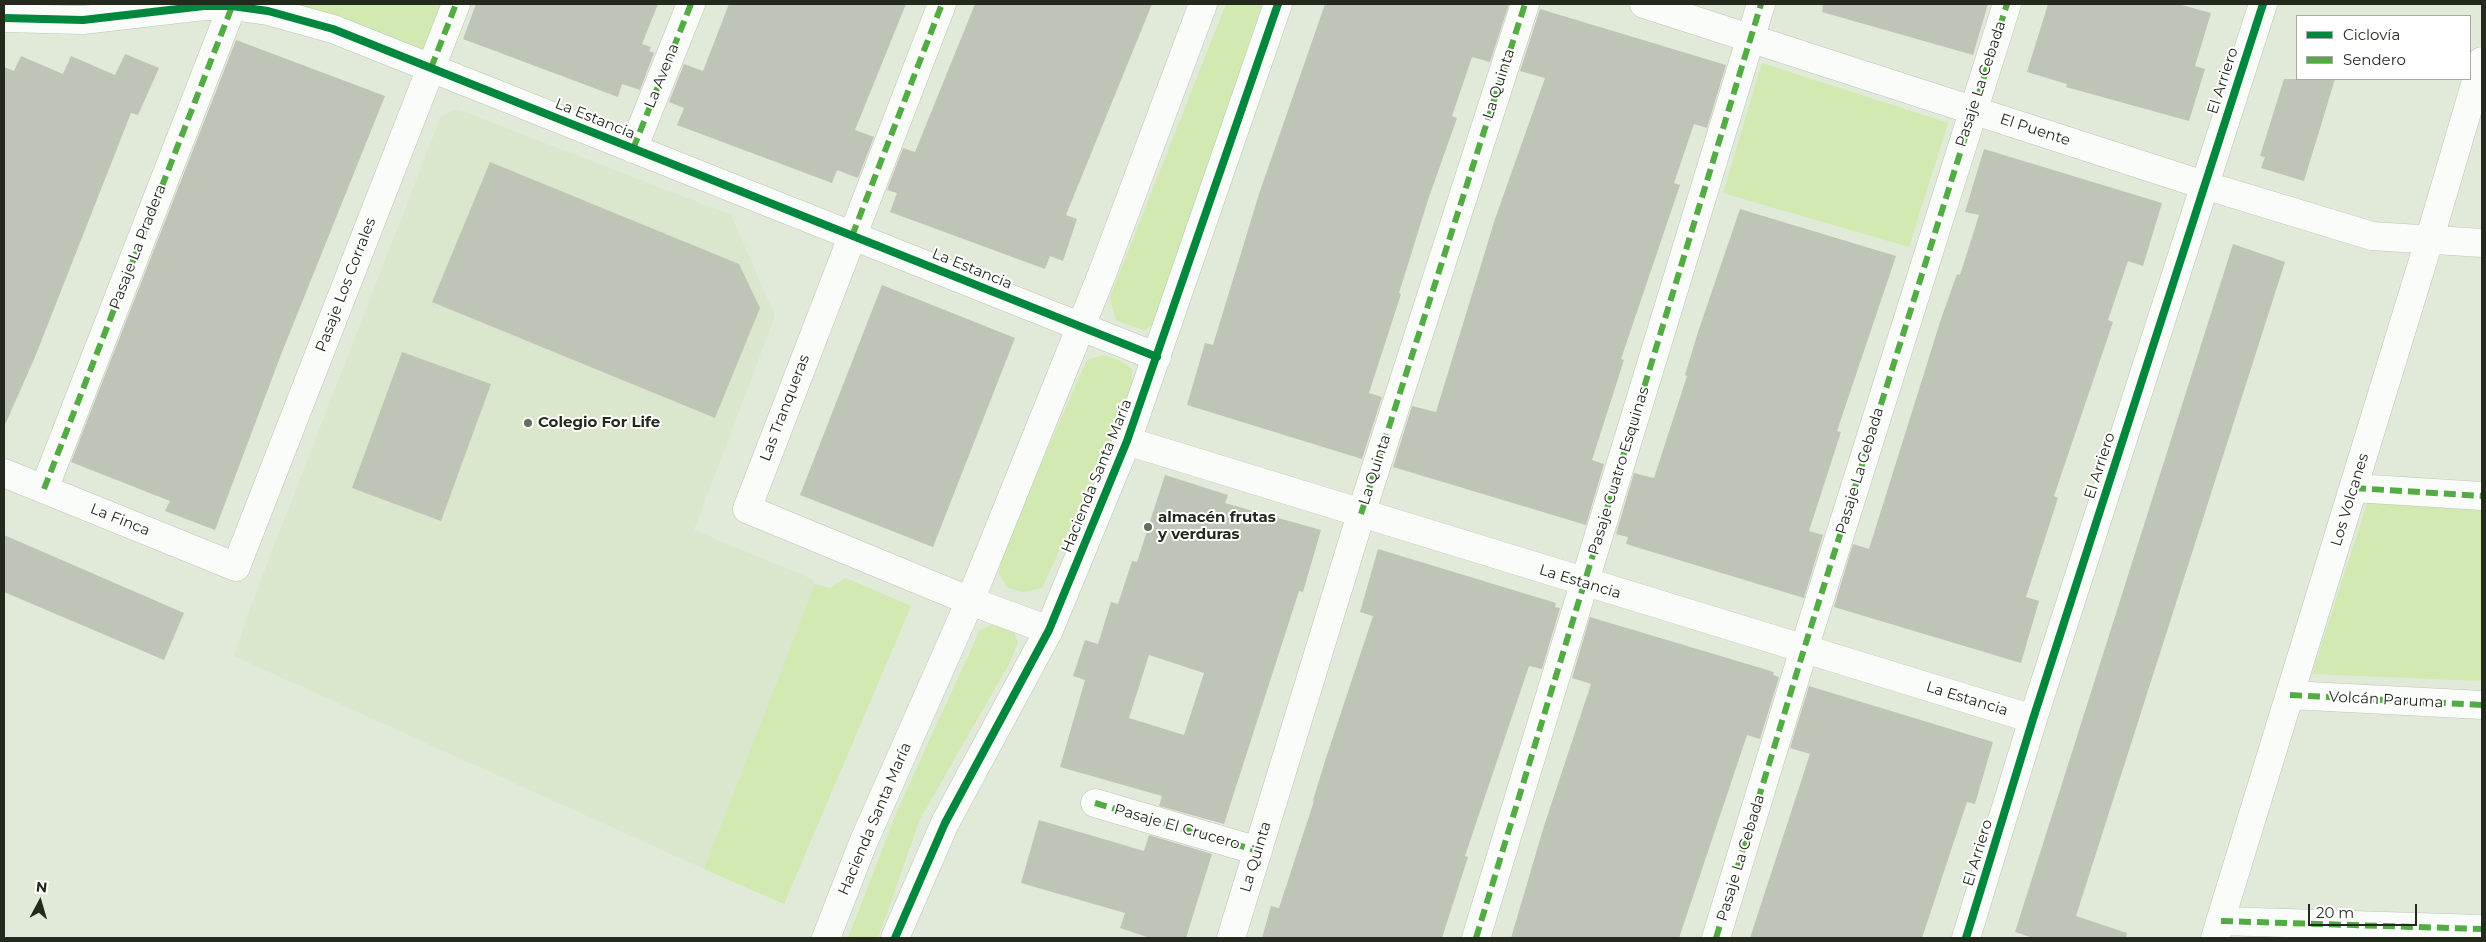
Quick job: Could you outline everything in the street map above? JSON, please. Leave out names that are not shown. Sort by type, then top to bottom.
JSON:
[{"type":"street","name":"Pasaje Los Corrales","points":[[236,567],[456,4]]},
{"type":"street","name":"La Avena","points":[[633,149],[691,4]]},
{"type":"street","name":"Las Tranqueras","points":[[942,4],[746,509],[970,601],[1049,630]]},
{"type":"street","name":"Hacienda Santa María","points":[[826,938],[863,842],[970,601],[1081,327],[1203,4]]},
{"type":"street","name":"Hacienda Santa María","points":[[895,938],[945,823],[1049,630],[1127,441],[1278,4]]},
{"type":"street","name":"La Quinta","points":[[1231,938],[1361,514],[1525,4]]},
{"type":"street","name":"El Puente","points":[[1644,4],[2372,236],[2482,243]]},
{"type":"street","name":"Pasaje Cuatro Esquinas","points":[[1476,938],[1761,4]]},
{"type":"street","name":"Pasaje La Cebada","points":[[1716,938],[1804,649],[2007,4]]},
{"type":"street","name":"El Arriero","points":[[1966,938],[2033,719],[2263,4]]},
{"type":"street","name":"La Estancia","points":[[4,18],[82,20],[204,6],[232,5],[268,11],[333,28],[1157,357]]},
{"type":"street","name":"Pasaje La Pradera","points":[[44,489],[232,5]]},
{"type":"street","name":"Los Volcanes","points":[[2218,930],[2430,241],[2482,61]]},
{"type":"street","name":"La Estancia","points":[[1127,441],[2033,719]]},
{"type":"street","name":"La Finca","points":[[4,473],[236,567]]},
{"type":"street","points":[[2354,488],[2482,496]]},
{"type":"street","name":"Volcán Paruma","points":[[2290,695],[2482,705]]},
{"type":"street","name":"Pasaje El Crucero","points":[[1095,803],[1258,851]]},
{"type":"street","points":[[2218,930],[2482,929]]},
{"type":"shaded area","name":"Colegio For Life","points":[[457,109],[731,215],[775,316],[694,530],[812,579],[815,584],[704,869],[234,656],[250,608],[441,116]]},
{"type":"green space","points":[[240,4],[452,4],[428,63]]},
{"type":"green space","points":[[1226,4],[1262,4],[1158,319],[1145,331],[1116,320],[1110,297]]},
{"type":"green space","points":[[1762,63],[1948,123],[1909,247],[1723,193]]},
{"type":"green space","points":[[1103,355],[1119,360],[1132,369],[1132,393],[1042,588],[1022,592],[1006,587],[999,573],[1004,547],[1087,360]]},
{"type":"green space","points":[[2368,501],[2482,508],[2482,681],[2312,674]]},
{"type":"green space","points":[[846,578],[911,606],[784,904],[704,869],[815,584],[830,588]]},
{"type":"green space","points":[[996,623],[1011,626],[1018,643],[1008,666],[920,819],[878,938],[848,938],[898,809],[980,630]]},
{"type":"building","points":[[476,4],[658,4],[642,44],[651,47],[649,51],[654,53],[640,90],[622,84],[618,97],[463,39]]},
{"type":"building","points":[[729,4],[906,4],[855,130],[874,137],[858,178],[837,170],[832,183],[677,125],[684,108],[669,102],[684,64],[703,71]]},
{"type":"building","points":[[975,4],[1152,4],[1066,215],[1077,219],[1063,261],[1050,256],[1045,269],[890,212],[897,193],[887,190],[903,148],[915,152]]},
{"type":"building","points":[[1325,4],[1509,4],[1490,62],[1472,57],[1452,116],[1457,118],[1428,200],[1399,293],[1401,294],[1369,393],[1382,397],[1362,459],[1187,405],[1205,343],[1213,345],[1259,194]]},
{"type":"building","points":[[1823,4],[1988,4],[1973,55],[1822,12]]},
{"type":"building","points":[[2048,4],[2178,4],[2211,13],[2195,66],[2205,69],[2189,121],[2066,87],[2067,84],[2027,72]]},
{"type":"building","points":[[1540,9],[1726,65],[1707,128],[1694,124],[1674,183],[1680,185],[1621,359],[1624,360],[1592,460],[1604,464],[1586,525],[1393,467],[1412,406],[1436,412],[1495,219],[1545,78],[1520,71]]},
{"type":"building","points":[[236,40],[385,96],[282,352],[215,530],[165,511],[170,501],[71,462]]},
{"type":"building","points":[[125,54],[159,68],[138,115],[131,113],[35,357],[4,427],[4,67],[14,71],[21,56],[63,74],[71,56],[115,75]]},
{"type":"building","points":[[2284,79],[2335,80],[2304,181],[2261,168],[2265,157],[2260,156]]},
{"type":"building","points":[[1984,149],[2162,203],[2143,266],[2128,261],[2108,320],[2113,322],[2054,496],[2058,498],[2026,597],[2039,601],[2021,663],[1834,607],[1853,544],[1869,549],[1941,319],[1957,274],[1960,275],[1979,215],[1965,212]]},
{"type":"building","points":[[490,162],[739,264],[760,308],[715,418],[432,302]]},
{"type":"building","points":[[1740,209],[1896,256],[1837,431],[1841,432],[1809,531],[1823,535],[1804,598],[1626,544],[1628,537],[1616,534],[1634,473],[1654,478],[1687,376],[1685,375],[1698,332]]},
{"type":"building","points":[[2233,244],[2285,262],[2076,916],[2127,933],[2126,938],[2033,938],[2015,932]]},
{"type":"building","points":[[882,285],[1015,338],[933,547],[800,495]]},
{"type":"building","points":[[402,352],[491,384],[441,521],[352,488]]},
{"type":"building","points":[[1165,475],[1228,495],[1225,503],[1321,530],[1303,592],[1299,591],[1224,824],[1159,806],[1162,796],[1060,767],[1085,680],[1073,676],[1085,640],[1098,644],[1111,602],[1118,604],[1132,561],[1137,562]],"holes":[[[1149,655],[1204,673],[1184,735],[1129,718]]]},
{"type":"building","points":[[4,535],[184,613],[164,660],[4,592]]},
{"type":"building","points":[[1378,549],[1556,603],[1555,607],[1560,608],[1542,669],[1529,666],[1465,856],[1468,857],[1442,938],[1262,938],[1271,906],[1279,908],[1373,616],[1360,612]]},
{"type":"building","points":[[1590,617],[1774,672],[1773,675],[1779,677],[1760,739],[1747,735],[1679,938],[1511,938],[1544,826],[1591,684],[1572,678]]},
{"type":"building","points":[[1809,686],[1993,742],[1975,804],[1967,802],[1922,938],[1750,938],[1810,754],[1790,748]]},
{"type":"building","points":[[1039,820],[1144,851],[1149,835],[1212,854],[1186,938],[1150,938],[1120,928],[1125,913],[1021,883]]},
{"type":"marked path","points":[[44,489],[233,4]]},
{"type":"marked path","points":[[431,68],[456,4]]},
{"type":"marked path","points":[[633,149],[691,4]]},
{"type":"marked path","points":[[852,236],[942,4]]},
{"type":"marked path","points":[[1361,514],[1525,4]]},
{"type":"marked path","points":[[1476,938],[1761,4]]},
{"type":"marked path","points":[[1716,938],[1804,649],[2007,4]]},
{"type":"marked path","points":[[2354,488],[2482,496]]},
{"type":"marked path","points":[[2290,695],[2482,705]]},
{"type":"marked path","points":[[1095,803],[1258,851]]},
{"type":"marked path","points":[[2221,921],[2482,929]]},
{"type":"cycle path","points":[[895,938],[945,823],[1049,630],[1127,441],[1278,4]]},
{"type":"cycle path","points":[[1966,938],[2033,719],[2263,4]]},
{"type":"cycle path","points":[[4,18],[83,20],[204,6],[232,6],[268,11],[333,29],[1157,357]]},
{"type":"place","name":"Colegio For Life","points":[[528,423]]},
{"type":"place","name":"almacén frutas y verduras","points":[[1148,527]]}]
